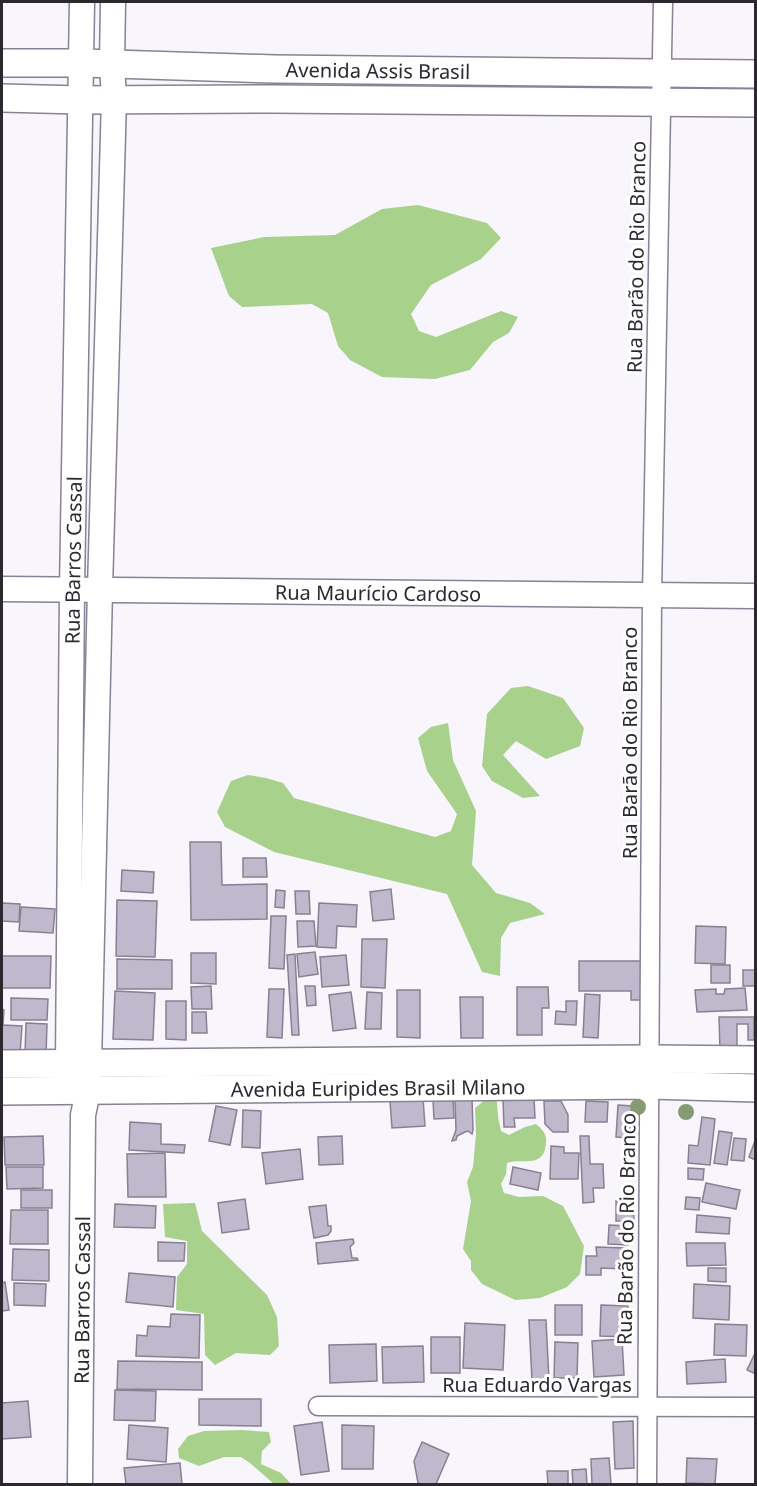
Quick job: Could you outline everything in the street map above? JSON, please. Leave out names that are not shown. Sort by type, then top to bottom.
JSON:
[{"type":"main road","name":"Avenida Assis Brasil","points":[[2,63],[274,69],[756,74]]},
{"type":"main road","points":[[273,99],[274,69]]},
{"type":"main road","name":"Avenida Assis Brasil","points":[[2,98],[756,103]]},
{"type":"main road","name":"Avenida Euripides Brasil Milano","points":[[2,1064],[756,1060]]},
{"type":"main road","points":[[368,1061],[370,1088]]},
{"type":"main road","name":"Avenida Euripides Brasil Milano","points":[[2,1091],[81,1099],[370,1088],[650,1085],[756,1088]]},
{"type":"street","name":"Rua Barros Cassal","points":[[80,1485],[81,1099],[70,787],[82,2]]},
{"type":"street","name":"Rua Barros Cassal","points":[[78,1064],[95,788],[114,99],[113,2]]},
{"type":"street","name":"Rua Barão do Rio Branco","points":[[647,1485],[652,595],[663,2]]},
{"type":"street","points":[[76,362],[106,364]]},
{"type":"street","name":"Rua Maurício Cardoso","points":[[2,589],[756,596]]},
{"type":"street","points":[[70,787],[95,788]]},
{"type":"street","name":"Rua Eduardo Vargas","points":[[318,1406],[756,1407]]},
{"type":"green space","points":[[418,205],[487,223],[501,238],[481,259],[431,285],[411,314],[419,331],[436,337],[501,311],[518,317],[509,333],[493,342],[470,370],[435,379],[382,377],[350,360],[338,346],[328,313],[312,304],[242,307],[229,296],[211,248],[264,237],[335,235],[382,209]]},
{"type":"green space","points":[[528,686],[563,698],[584,728],[580,746],[546,759],[516,741],[503,755],[540,796],[523,798],[492,781],[482,766],[487,714],[511,688]]},
{"type":"green space","points":[[448,723],[453,760],[476,811],[472,865],[496,893],[530,903],[545,914],[510,923],[501,938],[500,976],[482,972],[447,894],[274,852],[225,827],[217,812],[231,781],[248,775],[283,783],[294,798],[435,837],[451,831],[457,814],[427,771],[418,738],[431,727]]},
{"type":"green space","points":[[491,1099],[497,1102],[501,1131],[509,1135],[536,1124],[543,1130],[546,1138],[541,1157],[531,1161],[507,1163],[506,1174],[501,1184],[504,1193],[519,1197],[543,1196],[563,1206],[584,1246],[580,1274],[567,1287],[540,1298],[515,1300],[482,1284],[471,1270],[471,1261],[463,1249],[471,1201],[467,1182],[473,1167],[476,1134],[475,1108],[485,1100]]},
{"type":"green space","points":[[195,1203],[202,1231],[267,1295],[277,1317],[279,1346],[270,1355],[236,1353],[215,1365],[205,1355],[204,1314],[176,1310],[177,1277],[187,1264],[187,1241],[165,1237],[163,1204]]},
{"type":"green space","points":[[204,1431],[269,1432],[271,1442],[262,1451],[261,1464],[281,1473],[291,1484],[274,1484],[241,1457],[224,1457],[199,1466],[179,1458],[178,1449],[188,1436]]},
{"type":"building","points":[[190,842],[221,842],[222,885],[267,884],[267,919],[191,920]]},
{"type":"building","points":[[243,858],[266,858],[267,877],[243,877]]},
{"type":"building","points":[[122,870],[154,872],[153,893],[121,891]]},
{"type":"building","points":[[391,889],[394,919],[373,921],[370,892]]},
{"type":"building","points":[[276,890],[285,891],[284,908],[275,907]]},
{"type":"building","points":[[295,891],[309,891],[310,914],[296,914]]},
{"type":"building","points":[[117,900],[157,901],[155,957],[116,956]]},
{"type":"building","points":[[2,903],[20,904],[19,922],[2,921]]},
{"type":"building","points":[[319,903],[357,905],[356,927],[337,926],[336,948],[317,947]]},
{"type":"building","points":[[21,907],[55,909],[53,933],[19,931]]},
{"type":"building","points":[[271,916],[286,916],[284,969],[269,968]]},
{"type":"building","points":[[297,921],[314,921],[316,946],[298,947]]},
{"type":"building","points":[[696,926],[726,927],[725,964],[695,963]]},
{"type":"building","points":[[362,939],[387,939],[385,988],[361,987]]},
{"type":"building","points":[[315,952],[318,974],[299,977],[297,954]]},
{"type":"building","points":[[191,953],[216,953],[216,984],[191,983]]},
{"type":"building","points":[[295,954],[299,1035],[292,1035],[287,955]]},
{"type":"building","points":[[346,955],[349,985],[322,987],[320,957]]},
{"type":"building","points":[[2,956],[51,956],[50,988],[2,988]]},
{"type":"building","points":[[117,959],[172,960],[172,989],[117,989]]},
{"type":"building","points":[[579,961],[643,961],[643,1000],[631,1000],[631,991],[579,991]]},
{"type":"building","points":[[711,965],[730,965],[730,983],[711,983]]},
{"type":"building","points":[[743,970],[756,970],[756,986],[743,986]]},
{"type":"building","points":[[211,986],[212,1009],[192,1009],[191,987]]},
{"type":"building","points":[[305,986],[315,986],[316,1005],[307,1006]]},
{"type":"building","points":[[517,987],[548,987],[549,1008],[542,1008],[542,1035],[517,1035]]},
{"type":"building","points":[[745,988],[747,1010],[697,1012],[695,990],[716,989],[716,994],[724,994],[725,989]]},
{"type":"building","points":[[269,989],[284,989],[282,1038],[267,1037]]},
{"type":"building","points":[[397,990],[420,990],[420,1038],[397,1037]]},
{"type":"building","points":[[115,991],[155,993],[153,1040],[113,1039]]},
{"type":"building","points":[[351,992],[356,1028],[333,1031],[329,995]]},
{"type":"building","points":[[367,992],[382,993],[381,1029],[365,1029]]},
{"type":"building","points":[[585,994],[600,995],[598,1038],[583,1037]]},
{"type":"building","points":[[460,997],[483,997],[483,1038],[461,1038]]},
{"type":"building","points":[[11,998],[48,999],[47,1020],[11,1020]]},
{"type":"building","points":[[166,1001],[186,1001],[186,1040],[166,1039]]},
{"type":"building","points":[[566,1001],[577,1001],[576,1025],[555,1024],[556,1011],[566,1012]]},
{"type":"building","points":[[2,1009],[4,1010],[3,1025],[22,1026],[20,1054],[2,1053]]},
{"type":"building","points":[[192,1012],[206,1012],[207,1033],[192,1033]]},
{"type":"building","points":[[719,1017],[754,1017],[754,1040],[748,1040],[748,1024],[737,1024],[737,1045],[720,1051]]},
{"type":"building","points":[[26,1023],[47,1024],[46,1055],[25,1054]]},
{"type":"building","points":[[423,1098],[425,1126],[392,1128],[390,1101]]},
{"type":"building","points":[[472,1098],[472,1134],[465,1132],[452,1141],[456,1130],[455,1099]]},
{"type":"building","points":[[534,1098],[535,1118],[514,1118],[515,1127],[504,1127],[503,1099]]},
{"type":"building","points":[[453,1099],[454,1118],[434,1119],[433,1100]]},
{"type":"building","points":[[544,1101],[561,1101],[568,1115],[568,1132],[553,1132],[545,1124]]},
{"type":"building","points":[[586,1101],[608,1102],[607,1122],[585,1122]]},
{"type":"building","points":[[618,1105],[632,1106],[629,1138],[616,1137]]},
{"type":"building","points":[[216,1106],[237,1110],[230,1145],[209,1141]]},
{"type":"building","points":[[243,1110],[261,1111],[260,1148],[242,1147]]},
{"type":"building","points":[[702,1117],[715,1119],[710,1165],[688,1163],[689,1145],[698,1146]]},
{"type":"building","points":[[130,1122],[161,1124],[161,1144],[185,1145],[184,1153],[129,1150]]},
{"type":"building","points":[[719,1131],[732,1133],[727,1165],[714,1163]]},
{"type":"building","points":[[43,1136],[44,1165],[5,1165],[4,1137]]},
{"type":"building","points":[[342,1136],[343,1164],[319,1165],[318,1137]]},
{"type":"building","points":[[580,1136],[589,1136],[590,1164],[603,1164],[604,1188],[593,1188],[594,1202],[583,1203]]},
{"type":"building","points":[[734,1138],[746,1139],[744,1161],[731,1160]]},
{"type":"building","points":[[756,1138],[756,1160],[749,1157]]},
{"type":"building","points":[[551,1146],[564,1147],[564,1153],[579,1153],[578,1179],[550,1179]]},
{"type":"building","points":[[300,1149],[303,1179],[266,1184],[262,1153]]},
{"type":"building","points":[[165,1153],[166,1197],[128,1197],[127,1154]]},
{"type":"building","points":[[6,1167],[43,1167],[43,1188],[7,1189]]},
{"type":"building","points":[[513,1167],[541,1173],[538,1190],[510,1184]]},
{"type":"building","points":[[688,1168],[704,1169],[703,1180],[688,1179]]},
{"type":"building","points":[[706,1183],[740,1190],[736,1209],[702,1202]]},
{"type":"building","points":[[21,1190],[52,1190],[52,1208],[21,1208]]},
{"type":"building","points":[[686,1197],[700,1198],[699,1210],[685,1209]]},
{"type":"building","points":[[245,1199],[249,1229],[222,1233],[218,1203]]},
{"type":"building","points":[[616,1201],[633,1201],[634,1221],[616,1221]]},
{"type":"building","points":[[115,1204],[156,1206],[155,1228],[114,1227]]},
{"type":"building","points":[[326,1205],[328,1226],[331,1226],[331,1231],[328,1235],[314,1238],[309,1207]]},
{"type":"building","points":[[11,1210],[48,1210],[48,1244],[10,1244]]},
{"type":"building","points":[[697,1215],[730,1218],[729,1234],[696,1232]]},
{"type":"building","points":[[609,1225],[629,1226],[628,1245],[608,1244]]},
{"type":"building","points":[[353,1239],[354,1243],[350,1247],[352,1258],[358,1260],[318,1264],[316,1243]]},
{"type":"building","points":[[158,1242],[185,1243],[184,1261],[158,1261]]},
{"type":"building","points":[[686,1243],[725,1243],[726,1265],[687,1266]]},
{"type":"building","points":[[596,1247],[626,1248],[625,1269],[601,1268],[601,1275],[586,1275],[586,1256],[597,1256]]},
{"type":"building","points":[[13,1249],[49,1250],[49,1281],[12,1280]]},
{"type":"building","points":[[708,1268],[726,1268],[726,1282],[708,1281]]},
{"type":"building","points":[[129,1273],[175,1277],[173,1307],[126,1302]]},
{"type":"building","points":[[5,1282],[9,1310],[2,1311],[2,1283]]},
{"type":"building","points":[[14,1283],[46,1284],[45,1306],[14,1305]]},
{"type":"building","points":[[694,1284],[730,1286],[729,1320],[693,1318]]},
{"type":"building","points":[[555,1305],[582,1305],[582,1335],[555,1335]]},
{"type":"building","points":[[601,1305],[628,1306],[627,1337],[600,1336]]},
{"type":"building","points":[[171,1314],[200,1315],[199,1358],[136,1356],[137,1335],[147,1336],[148,1326],[170,1327]]},
{"type":"building","points":[[529,1320],[546,1320],[549,1380],[532,1381]]},
{"type":"building","points":[[465,1323],[505,1325],[503,1370],[463,1368]]},
{"type":"building","points":[[715,1324],[747,1325],[746,1356],[714,1355]]},
{"type":"building","points":[[431,1337],[460,1337],[460,1373],[431,1373]]},
{"type":"building","points":[[622,1339],[624,1375],[594,1377],[592,1341]]},
{"type":"building","points":[[555,1342],[578,1343],[577,1378],[554,1378]]},
{"type":"building","points":[[376,1344],[377,1381],[330,1383],[329,1345]]},
{"type":"building","points":[[423,1346],[424,1382],[383,1383],[382,1347]]},
{"type":"building","points":[[756,1351],[756,1374],[747,1370]]},
{"type":"building","points":[[725,1359],[726,1382],[687,1384],[686,1362]]},
{"type":"building","points":[[118,1361],[202,1362],[202,1390],[117,1389]]},
{"type":"building","points":[[115,1390],[156,1391],[155,1421],[114,1420]]},
{"type":"building","points":[[199,1399],[261,1399],[261,1426],[199,1425]]},
{"type":"building","points":[[28,1401],[31,1437],[2,1439],[2,1403]]},
{"type":"building","points":[[633,1421],[634,1468],[615,1469],[613,1422]]},
{"type":"building","points":[[322,1422],[329,1471],[301,1475],[294,1426]]},
{"type":"building","points":[[129,1425],[168,1428],[166,1462],[127,1459]]},
{"type":"building","points":[[342,1425],[374,1426],[373,1469],[342,1469]]},
{"type":"building","points":[[422,1442],[449,1454],[436,1484],[418,1483],[414,1461]]},
{"type":"building","points":[[609,1458],[611,1484],[592,1484],[591,1459]]},
{"type":"building","points":[[687,1458],[717,1459],[715,1484],[686,1483]]},
{"type":"building","points":[[180,1463],[182,1484],[126,1484],[124,1468]]},
{"type":"building","points":[[586,1469],[587,1484],[573,1484],[572,1470]]},
{"type":"building","points":[[547,1471],[568,1471],[568,1484],[548,1484]]}]
